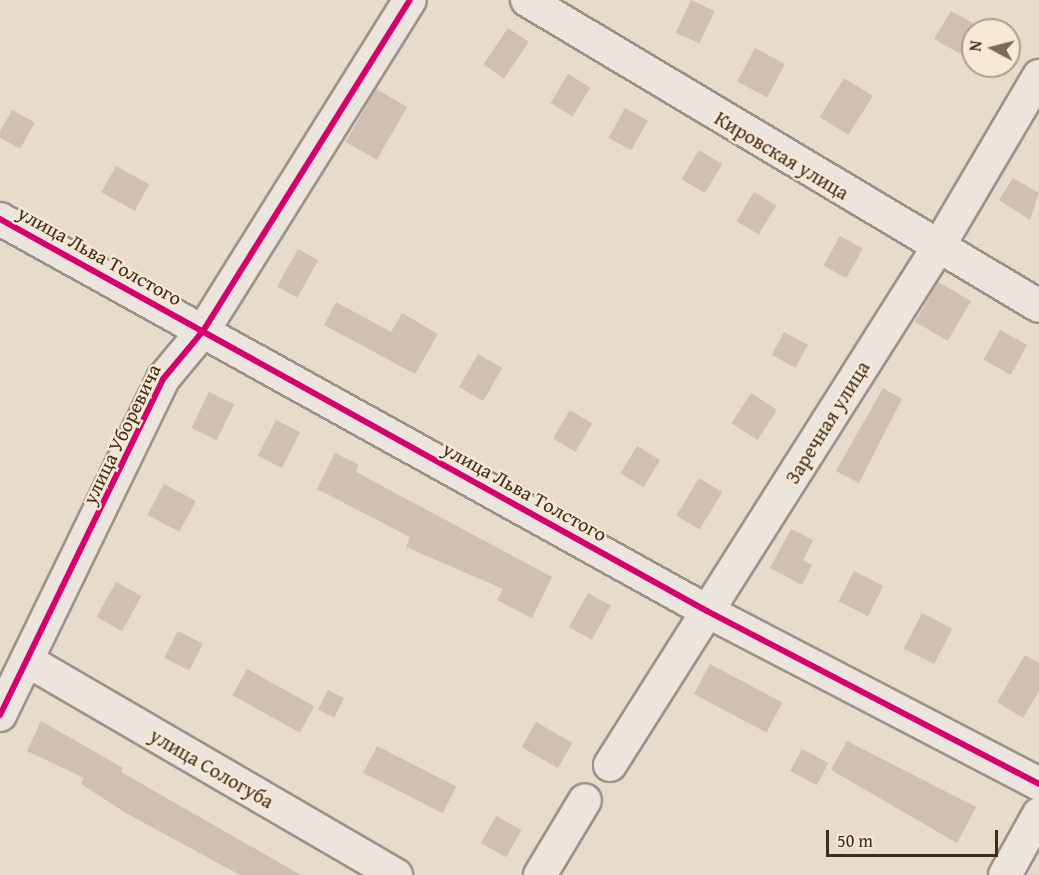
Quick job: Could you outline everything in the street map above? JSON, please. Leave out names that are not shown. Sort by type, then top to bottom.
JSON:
[{"type":"street","name":"улица Уборевича","points":[[0,715],[163,379],[203,331],[411,0]]},
{"type":"street","name":"Кировская улица","points":[[527,0],[937,249],[1039,306]]},
{"type":"street","name":"Заречная улица","points":[[610,765],[937,249],[1039,76]]},
{"type":"street","name":"улица Льва Толстого","points":[[0,219],[707,611],[1039,784]]},
{"type":"street","name":"улица Сологуба","points":[[28,661],[396,875]]},
{"type":"street","points":[[540,875],[585,800]]},
{"type":"street","points":[[1005,875],[1039,814]]},
{"type":"building","points":[[691,0],[715,11],[699,44],[676,33]]},
{"type":"building","points":[[951,11],[964,18],[961,18],[961,54],[934,39]]},
{"type":"building","points":[[508,28],[529,42],[504,78],[483,64]]},
{"type":"building","points":[[755,48],[785,64],[767,98],[737,82]]},
{"type":"building","points":[[568,74],[590,87],[573,117],[550,103]]},
{"type":"building","points":[[844,78],[873,96],[848,135],[820,117]]},
{"type":"building","points":[[376,89],[407,107],[377,160],[346,142]]},
{"type":"building","points":[[625,108],[648,121],[631,150],[609,138]]},
{"type":"building","points":[[12,110],[35,123],[20,149],[0,138],[0,132]]},
{"type":"building","points":[[699,150],[722,164],[705,193],[681,179]]},
{"type":"building","points":[[116,166],[149,184],[135,211],[101,192]]},
{"type":"building","points":[[1013,178],[1039,193],[1030,220],[999,200]]},
{"type":"building","points":[[754,192],[776,205],[759,235],[736,221]]},
{"type":"building","points":[[840,236],[863,249],[846,278],[824,266]]},
{"type":"building","points":[[298,249],[318,260],[297,298],[277,287]]},
{"type":"building","points":[[938,282],[971,301],[948,341],[915,322]]},
{"type":"building","points":[[336,302],[391,332],[402,313],[438,334],[415,374],[324,325]]},
{"type":"building","points":[[1000,330],[1027,345],[1011,375],[984,360]]},
{"type":"building","points":[[784,332],[808,345],[796,368],[772,355]]},
{"type":"building","points":[[478,354],[502,368],[483,401],[459,387]]},
{"type":"building","points":[[883,388],[902,399],[859,483],[836,471]]},
{"type":"building","points":[[209,392],[234,404],[217,440],[191,428]]},
{"type":"building","points":[[751,393],[777,410],[757,440],[731,423]]},
{"type":"building","points":[[570,410],[592,423],[575,452],[553,438]]},
{"type":"building","points":[[276,420],[300,432],[282,468],[258,456]]},
{"type":"building","points":[[637,446],[660,460],[644,487],[621,473]]},
{"type":"building","points":[[335,453],[359,465],[356,472],[552,577],[532,618],[497,600],[503,589],[406,547],[410,537],[317,489]]},
{"type":"building","points":[[699,478],[722,492],[699,530],[676,516]]},
{"type":"building","points":[[164,484],[196,501],[179,532],[148,515]]},
{"type":"building","points":[[791,529],[813,540],[803,560],[812,565],[802,585],[770,568]]},
{"type":"building","points":[[854,571],[883,586],[868,616],[839,601]]},
{"type":"building","points":[[116,582],[141,596],[122,631],[97,617]]},
{"type":"building","points":[[588,593],[611,606],[592,640],[569,627]]},
{"type":"building","points":[[922,613],[952,628],[934,664],[904,649]]},
{"type":"building","points":[[178,631],[203,644],[189,670],[164,658]]},
{"type":"building","points":[[1025,655],[1039,663],[1039,691],[1023,718],[997,702]]},
{"type":"building","points":[[710,664],[782,702],[766,733],[694,694]]},
{"type":"building","points":[[247,669],[314,706],[300,733],[232,695]]},
{"type":"building","points":[[328,690],[344,698],[334,718],[318,710]]},
{"type":"building","points":[[41,721],[123,768],[121,772],[301,875],[240,875],[126,813],[81,784],[84,778],[27,751]]},
{"type":"building","points":[[536,722],[572,743],[558,768],[522,747]]},
{"type":"building","points":[[847,741],[976,807],[957,843],[831,770]]},
{"type":"building","points":[[377,746],[456,786],[443,813],[363,773]]},
{"type":"building","points":[[802,749],[828,763],[817,785],[790,771]]},
{"type":"building","points":[[496,816],[521,830],[506,857],[481,843]]},
{"type":"cycle path","points":[[0,715],[163,379],[203,331],[410,0]]},
{"type":"cycle path","points":[[0,219],[707,611],[1039,784]]}]
